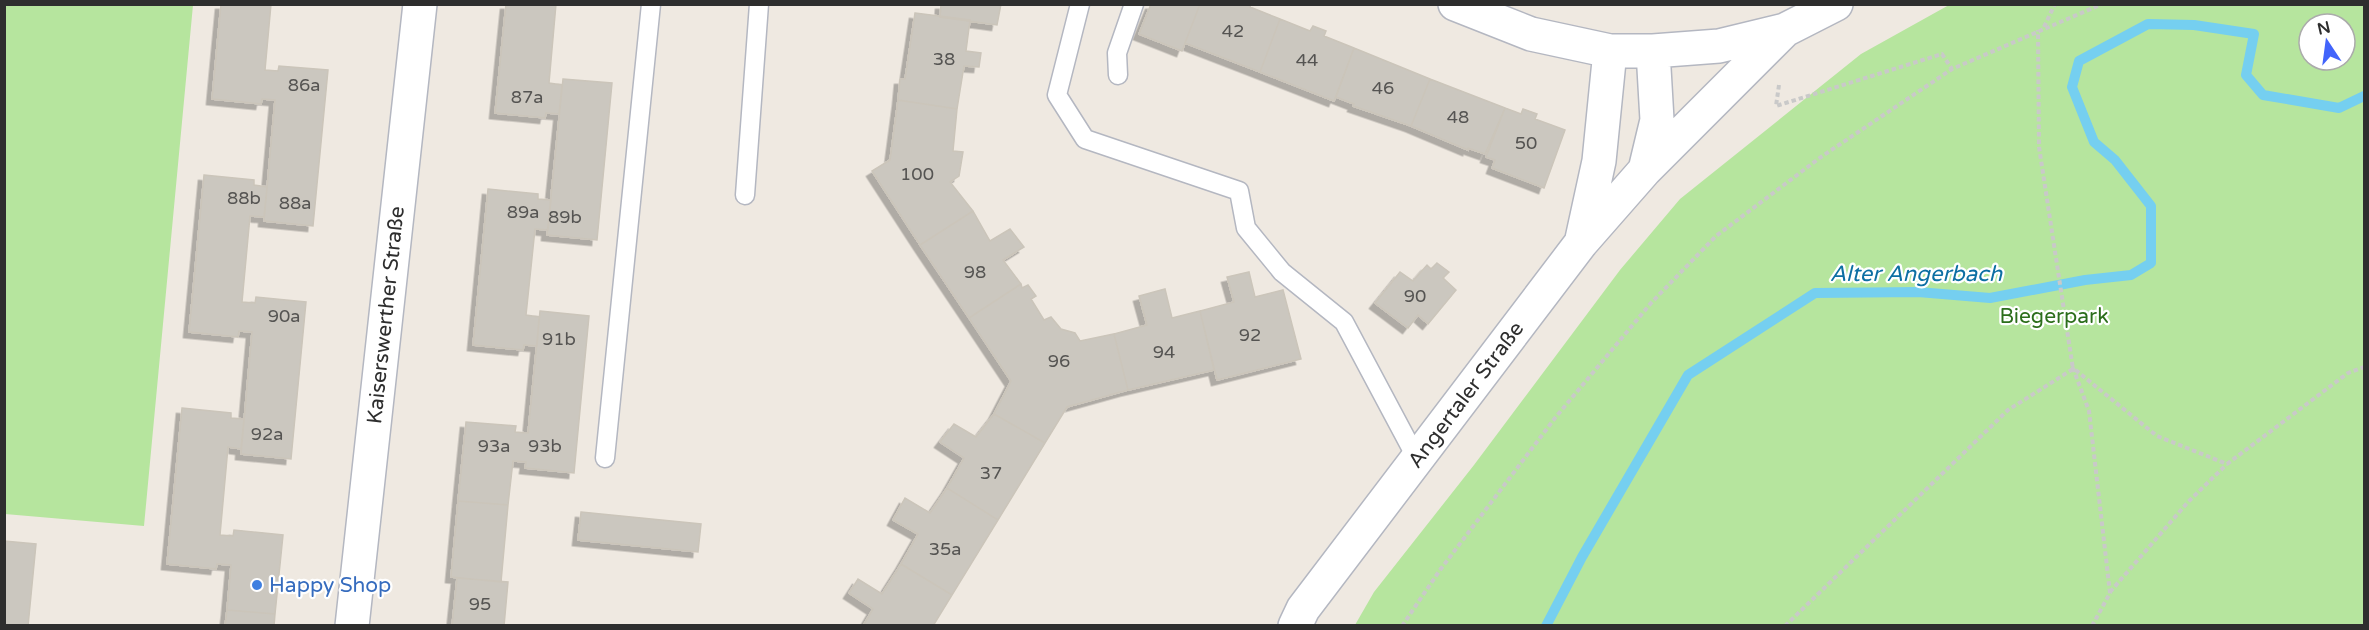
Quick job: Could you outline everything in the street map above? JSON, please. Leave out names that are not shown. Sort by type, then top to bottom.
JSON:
[{"type":"street","name":"Kaiserswerther Straße","points":[[352,626],[420,4]]},
{"type":"street","points":[[1455,4],[1531,34],[1610,51],[1653,51],[1719,46],[1785,30]]},
{"type":"street","name":"Angertaler Straße","points":[[1294,626],[1304,609],[1581,243],[1645,170],[1785,30],[1836,4]]},
{"type":"street","points":[[1581,243],[1599,160],[1610,51]]},
{"type":"street","name":"Angertaler Straße","points":[[1645,170],[1657,120],[1653,51]]},
{"type":"lane","points":[[605,458],[651,4]]},
{"type":"lane","points":[[745,195],[759,4]]},
{"type":"lane","points":[[1080,4],[1058,95],[1085,139],[1239,191],[1246,228],[1282,272],[1344,322],[1417,459]]},
{"type":"lane","points":[[1118,75],[1117,53],[1134,4]]},
{"type":"path","points":[[2044,28],[2055,4]]},
{"type":"path","points":[[1402,626],[1440,570],[1555,418],[1651,303],[1716,236],[1821,157],[1952,69],[2102,4]]},
{"type":"path","points":[[1785,30],[1776,106],[1942,54],[1952,69]]},
{"type":"path","points":[[2038,30],[2038,147],[2073,369],[2089,411],[2110,593]]},
{"type":"path","points":[[2092,626],[2110,593],[2188,502],[2226,464],[2348,373],[2364,367]]},
{"type":"path","points":[[2073,369],[2157,436],[2226,464]]},
{"type":"path","points":[[1785,626],[2008,410],[2073,369]]},
{"type":"green space","points":[[4,5],[193,5],[144,526],[5,514]]},
{"type":"green space","name":"Biegerpark","points":[[1949,5],[2364,5],[2364,625],[1355,625],[1374,592],[1474,465],[1620,270],[1680,199],[1861,54]]},
{"type":"building","points":[[221,4],[271,4],[265,70],[278,71],[279,66],[328,70],[313,226],[264,221],[275,100],[262,99],[261,104],[212,99]]},
{"type":"building","points":[[506,4],[556,4],[549,83],[562,85],[559,114],[546,113],[545,118],[495,113]]},
{"type":"building","points":[[941,4],[1001,4],[997,25],[940,17]]},
{"type":"building","points":[[1151,4],[1200,4],[1182,51],[1139,34]]},
{"type":"building","points":[[1200,4],[1251,4],[1250,7],[1280,19],[1260,72],[1185,43]]},
{"type":"building","points":[[915,13],[970,20],[966,51],[981,53],[979,67],[964,66],[957,109],[898,100],[900,79],[905,79]]},
{"type":"building","points":[[1280,19],[1310,31],[1313,26],[1326,31],[1324,36],[1354,48],[1334,101],[1260,72]]},
{"type":"building","points":[[1354,48],[1430,79],[1411,126],[1353,106],[1354,104],[1336,97]]},
{"type":"building","points":[[563,79],[612,83],[597,240],[547,235]]},
{"type":"building","points":[[1430,79],[1505,108],[1485,154],[1468,148],[1468,150],[1411,126]]},
{"type":"building","points":[[898,100],[957,109],[953,151],[963,152],[959,176],[950,182],[973,211],[920,245],[872,171],[890,160]]},
{"type":"building","points":[[1505,108],[1521,114],[1523,109],[1537,114],[1535,119],[1565,130],[1544,188],[1492,168],[1495,160],[1486,157]]},
{"type":"building","points":[[204,175],[254,180],[254,185],[267,187],[264,217],[250,216],[242,302],[255,303],[256,297],[306,302],[291,459],[241,454],[252,332],[239,331],[238,337],[189,332]]},
{"type":"building","points":[[488,189],[538,194],[538,199],[551,200],[548,230],[535,229],[526,315],[539,317],[537,346],[524,345],[523,350],[473,345]]},
{"type":"building","points":[[973,211],[990,241],[1010,229],[1024,247],[1003,260],[1021,284],[969,318],[920,245]]},
{"type":"building","points":[[1437,263],[1449,272],[1443,278],[1456,290],[1428,324],[1418,315],[1408,328],[1375,303],[1400,272],[1413,281],[1427,265],[1431,269]]},
{"type":"building","points":[[1249,272],[1255,297],[1283,290],[1301,359],[1217,380],[1200,311],[1234,302],[1227,277]]},
{"type":"building","points":[[1021,284],[1022,288],[1028,285],[1036,296],[1031,299],[1044,320],[1051,317],[1061,329],[1075,333],[1080,341],[1114,334],[1128,390],[1067,407],[1045,443],[994,414],[1011,381],[969,318]]},
{"type":"building","points":[[1165,289],[1172,318],[1200,311],[1214,370],[1128,390],[1114,334],[1147,325],[1139,296]]},
{"type":"building","points":[[540,311],[589,316],[574,473],[525,468],[526,462],[513,461],[508,505],[458,501],[466,422],[516,426],[515,432],[528,433]]},
{"type":"building","points":[[182,408],[231,413],[231,418],[244,419],[241,449],[228,447],[220,535],[233,536],[234,530],[283,535],[275,614],[227,610],[231,565],[217,564],[216,569],[167,564]]},
{"type":"building","points":[[994,414],[1045,443],[998,520],[947,488],[964,458],[940,442],[954,424],[976,437]]},
{"type":"building","points":[[947,488],[998,520],[952,595],[901,564],[918,534],[893,520],[905,498],[930,513]]},
{"type":"building","points":[[458,501],[508,505],[501,582],[451,577]]},
{"type":"building","points":[[581,512],[701,524],[698,552],[578,540]]},
{"type":"building","points":[[4,541],[36,544],[28,626],[4,626]]},
{"type":"building","points":[[901,564],[952,595],[933,626],[863,626],[873,609],[849,593],[858,579],[882,594]]},
{"type":"building","points":[[457,578],[508,582],[504,626],[452,626]]},
{"type":"building","points":[[227,610],[275,614],[274,626],[225,626]]},
{"type":"waterway","name":"Alter Angerbach","points":[[1546,626],[1582,557],[1688,375],[1815,293],[1918,292],[1990,298],[2085,280],[2131,275],[2151,263],[2151,206],[2115,160],[2094,142],[2072,87],[2079,61],[2148,24],[2194,25],[2254,34],[2246,75],[2263,95],[2339,108],[2364,96]]},
{"type":"place","name":"Happy Shop","points":[[257,585]]}]
